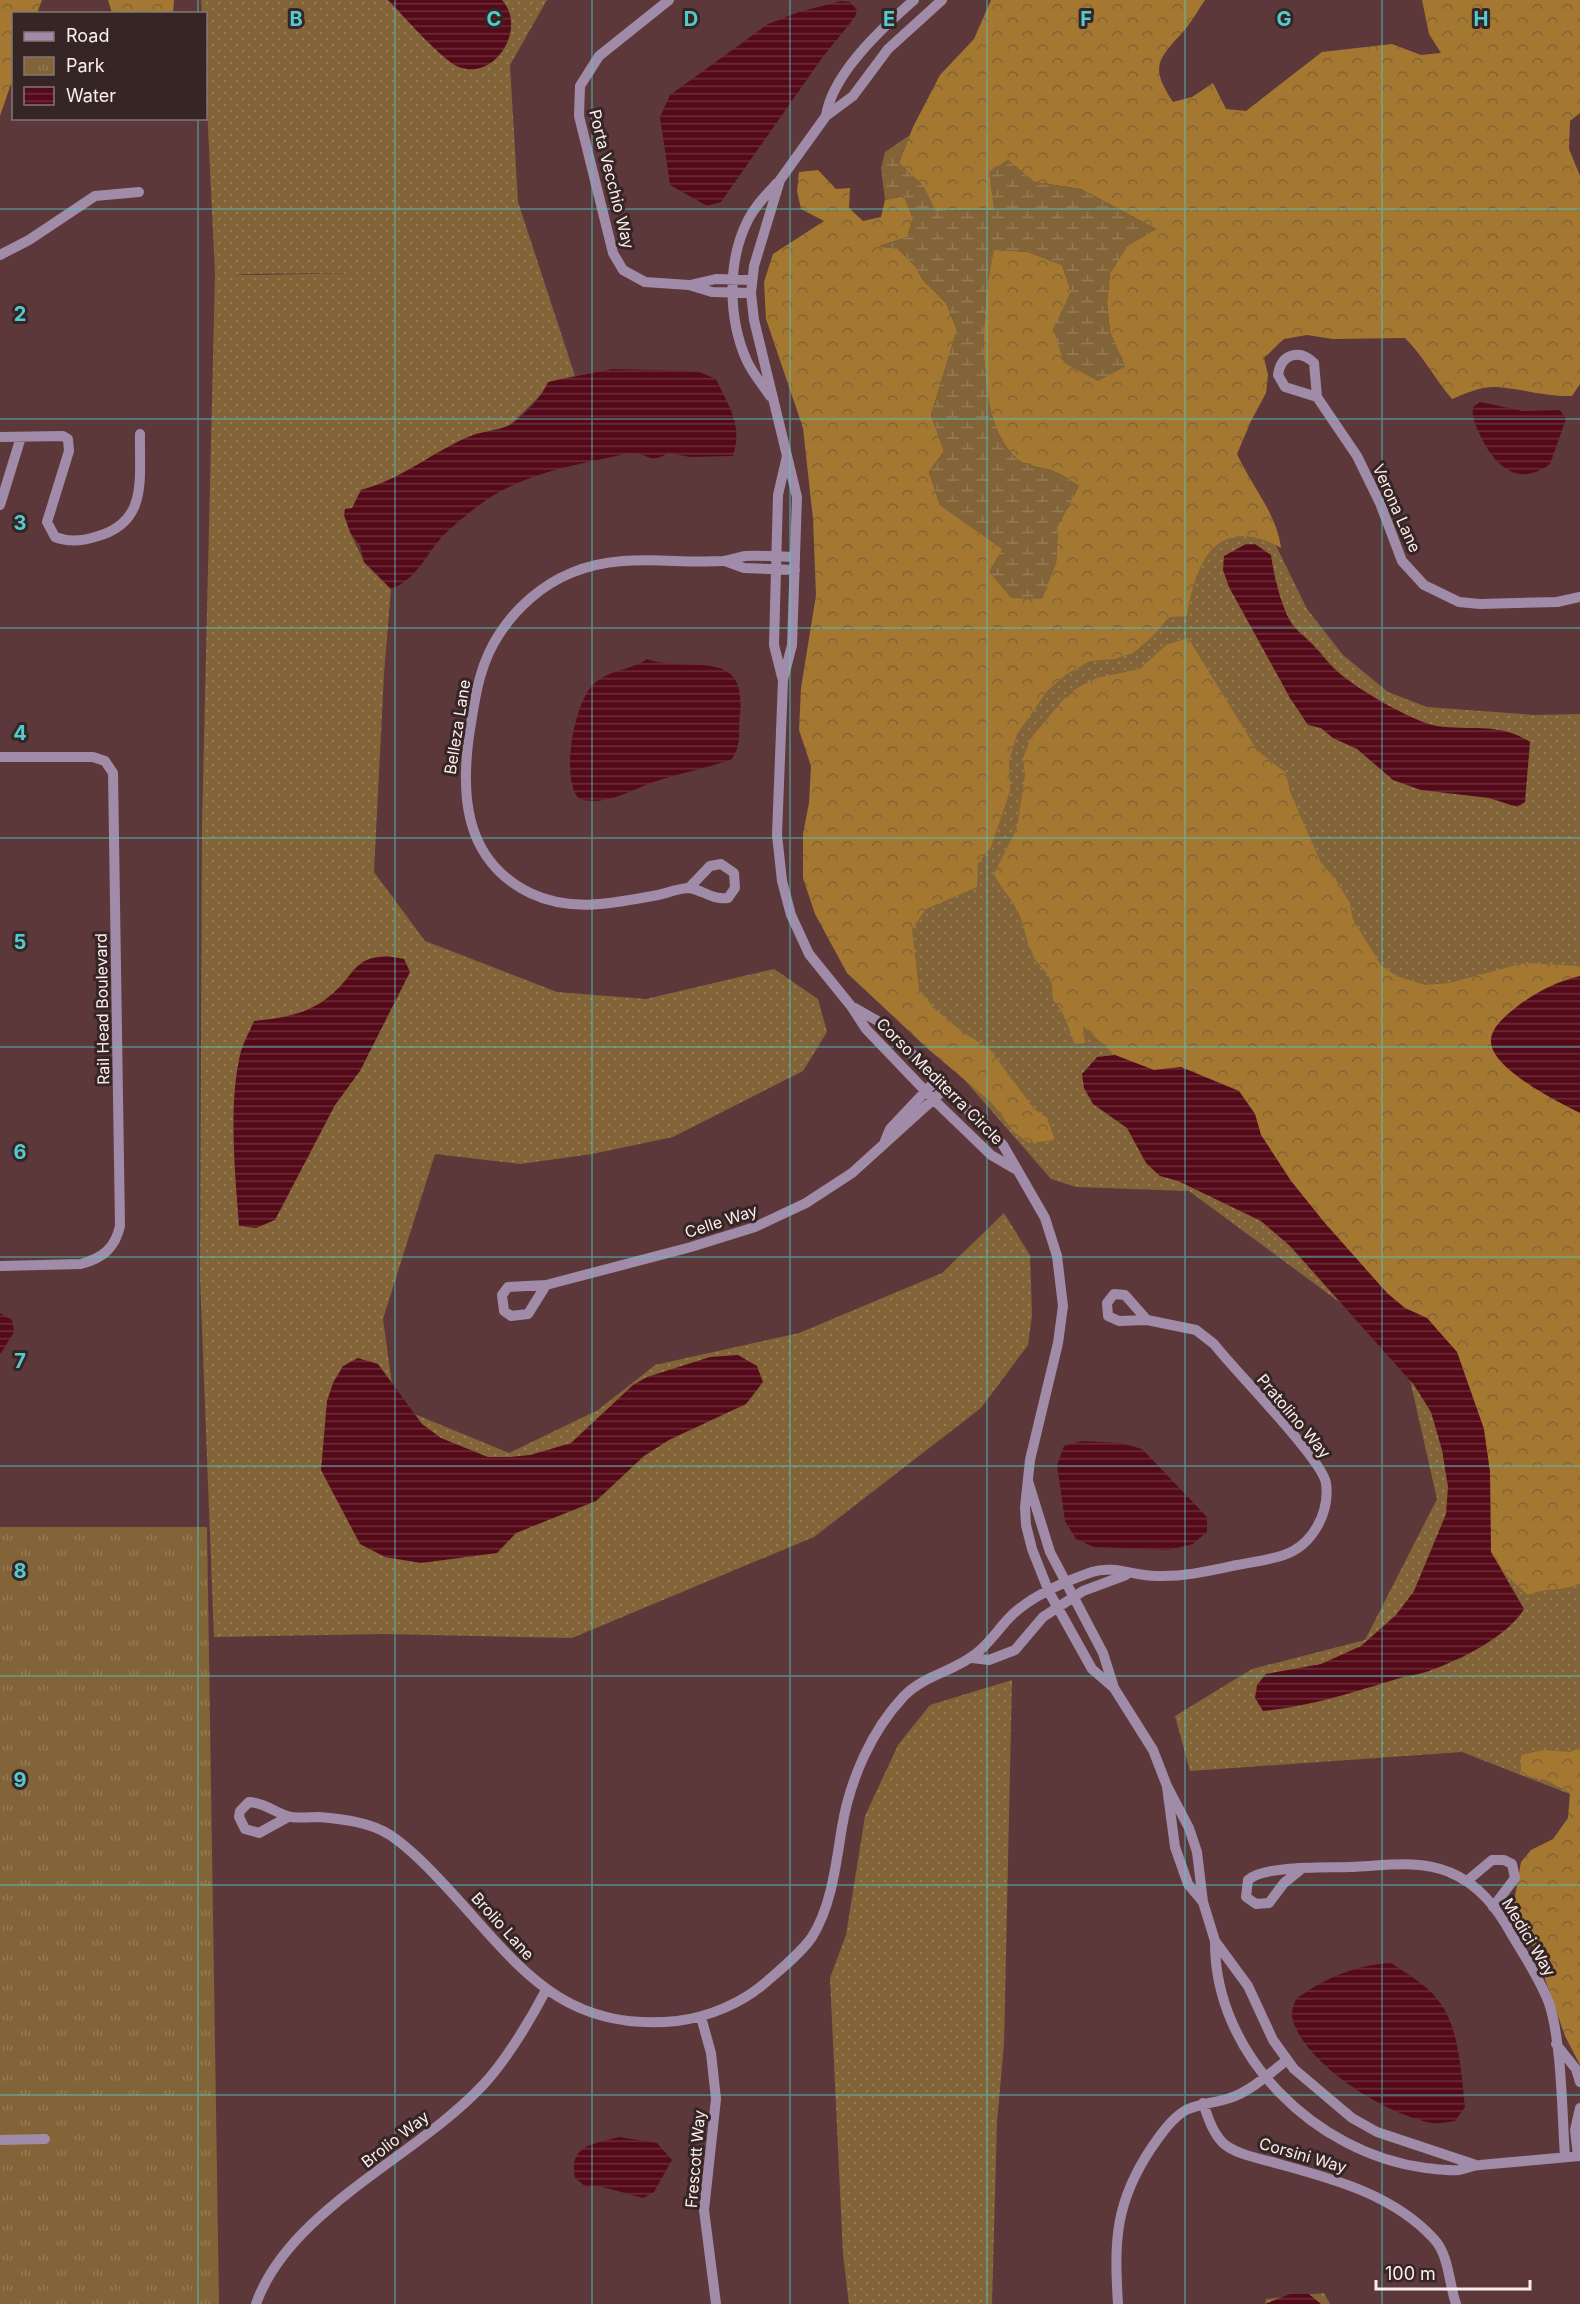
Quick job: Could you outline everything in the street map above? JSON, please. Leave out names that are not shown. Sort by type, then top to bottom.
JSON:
[{"type":"street","name":"Porta Vecchio Way","points":[[669,0],[595,61],[580,86],[579,116],[617,262],[628,275],[645,282],[689,285],[712,292],[751,293]]},
{"type":"street","name":"Corso Mediterra Circle","points":[[826,117],[828,100],[838,82],[881,31],[914,0]]},
{"type":"street","points":[[920,0],[930,10]]},
{"type":"street","name":"Corso Mediterra Circle","points":[[942,0],[888,49],[853,96],[826,117],[780,180],[757,250],[751,280],[754,321],[797,497],[792,645],[783,680],[777,835],[782,881],[791,915],[809,954],[851,1006],[866,1029],[929,1096],[991,1155],[1015,1169]]},
{"type":"street","points":[[772,398],[752,372],[741,346],[734,312],[733,293],[737,251],[747,222],[780,180]]},
{"type":"street","points":[[0,255],[29,240],[95,196],[139,192]]},
{"type":"street","points":[[689,285],[716,279],[751,280]]},
{"type":"street","name":"Verona Lane","points":[[1317,397],[1285,387],[1278,375],[1283,361],[1299,353],[1307,356],[1314,363],[1317,397],[1357,456],[1380,503],[1402,561],[1424,585],[1459,602],[1480,604],[1557,602],[1580,597]]},
{"type":"street","points":[[0,437],[63,436],[68,439],[69,451],[47,522],[55,537],[73,541],[110,532],[130,517],[138,498],[140,434]]},
{"type":"street","points":[[0,506],[21,437]]},
{"type":"street","name":"Corso Mediterra Circle","points":[[783,680],[774,645],[778,495],[787,456]]},
{"type":"street","name":"Belleza Lane","points":[[689,888],[590,906],[559,903],[528,892],[503,874],[478,841],[465,802],[464,764],[477,685],[485,660],[500,633],[529,600],[570,574],[602,563],[644,559],[724,561],[746,556],[795,557]]},
{"type":"street","name":"Belleza Lane","points":[[724,561],[744,568],[795,570]]},
{"type":"street","name":"Rail Head Boulevard","points":[[0,757],[93,757],[105,761],[113,773],[120,1226],[111,1247],[94,1261],[81,1264],[0,1266]]},
{"type":"street","name":"Corso Mediterra Circle","points":[[851,1006],[881,1023],[1003,1145],[1045,1218],[1057,1256],[1063,1306],[1058,1343],[1034,1437],[1028,1481],[1026,1525],[1032,1550],[1049,1592],[1092,1669],[1114,1688]]},
{"type":"street","name":"Celle Way","points":[[929,1096],[938,1078]]},
{"type":"street","name":"Celle Way","points":[[546,1285],[691,1247],[755,1227],[815,1197],[852,1173],[885,1142],[890,1129],[929,1096],[947,1087]]},
{"type":"street","name":"Pratolino Way","points":[[1058,1607],[1094,1586],[1126,1575],[1183,1576],[1287,1554],[1307,1541],[1320,1522],[1325,1505],[1326,1479],[1312,1457],[1214,1344],[1196,1330],[1148,1320]]},
{"type":"street","name":"Corso Mediterra Circle","points":[[1028,1481],[1050,1552],[1103,1653],[1114,1688],[1153,1750],[1167,1786],[1189,1828],[1197,1852],[1203,1902],[1215,1941],[1218,1986],[1227,2012],[1244,2046],[1266,2076],[1290,2104],[1321,2129],[1362,2150],[1396,2162],[1426,2168],[1459,2170],[1476,2165],[1579,2156]]},
{"type":"street","name":"Pratolino Way","points":[[1049,1592],[1103,1569],[1117,1570],[1126,1575]]},
{"type":"street","name":"Brolio Lane","points":[[288,1817],[353,1821],[385,1831],[411,1850],[470,1911],[512,1962],[546,1990],[585,2011],[615,2019],[675,2021],[701,2017],[750,1996],[783,1967],[811,1937],[824,1909],[835,1872],[849,1792],[864,1757],[882,1725],[904,1696],[925,1680],[972,1658],[1014,1614],[1049,1592]]},
{"type":"street","name":"Brolio Lane","points":[[972,1658],[989,1659],[1015,1650],[1035,1623],[1058,1607]]},
{"type":"street","name":"Corso Mediterra Circle","points":[[1167,1786],[1175,1847],[1188,1884],[1203,1902]]},
{"type":"street","points":[[1467,1881],[1492,1860],[1504,1860],[1512,1864],[1515,1878],[1493,1907]]},
{"type":"street","name":"Medici Way","points":[[1299,1870],[1284,1883],[1269,1903],[1256,1904],[1246,1897],[1248,1880],[1256,1873],[1299,1870],[1426,1865],[1449,1871],[1483,1893],[1540,1982],[1549,2004],[1556,2044],[1565,2157]]},
{"type":"street","name":"Corso Mediterra Circle","points":[[1215,1941],[1248,1986],[1273,2040],[1287,2060],[1312,2087],[1352,2118],[1377,2132],[1476,2165]]},
{"type":"street","name":"Brolio Way","points":[[256,2304],[264,2282],[285,2250],[311,2224],[458,2109],[485,2084],[546,1990]]},
{"type":"street","name":"Frescott Way","points":[[701,2017],[711,2053],[716,2099],[704,2210],[716,2304]]},
{"type":"street","name":"Medici Way","points":[[1556,2044],[1576,2069],[1580,2082]]},
{"type":"street","points":[[1118,2304],[1116,2239],[1123,2204],[1137,2169],[1162,2132],[1184,2111],[1203,2103],[1231,2098],[1287,2060]]},
{"type":"street","name":"Corsini Way","points":[[1203,2103],[1211,2128],[1224,2145],[1249,2155],[1350,2184],[1402,2212],[1436,2240],[1446,2264],[1456,2304]]},
{"type":"street","points":[[1579,2156],[1575,2130],[1580,2108]]},
{"type":"street","points":[[0,2140],[45,2139]]},
{"type":"green space","points":[[0,0],[42,0],[37,12],[12,12],[12,81],[0,116]]},
{"type":"green space","points":[[108,0],[174,0],[173,12],[112,12]]},
{"type":"green space","points":[[201,0],[547,0],[510,65],[518,202],[575,376],[548,382],[544,392],[510,425],[453,445],[393,480],[361,490],[350,532],[364,562],[391,589],[384,674],[374,872],[425,941],[557,992],[646,999],[774,969],[818,999],[827,1032],[803,1071],[673,1137],[592,1154],[520,1164],[435,1154],[383,1319],[395,1406],[509,1453],[598,1410],[655,1365],[799,1333],[942,1273],[1004,1213],[1030,1255],[1032,1315],[1028,1345],[981,1408],[814,1537],[572,1638],[384,1634],[214,1637],[200,1277],[202,824],[215,274],[207,106],[207,12],[202,12]],"holes":[[[361,273],[247,275],[233,274]]]},
{"type":"green space","points":[[991,0],[1205,0],[1189,25],[1162,57],[1159,72],[1161,80],[1173,102],[1192,97],[1213,83],[1226,109],[1246,111],[1322,52],[1392,44],[1421,55],[1441,53],[1429,34],[1422,0],[1580,0],[1580,113],[1570,121],[1569,149],[1580,176],[1580,384],[1572,396],[1491,387],[1474,390],[1452,399],[1405,338],[1333,339],[1307,335],[1284,339],[1264,358],[1268,375],[1266,393],[1237,454],[1269,511],[1279,535],[1281,548],[1259,539],[1241,536],[1226,539],[1214,548],[1204,561],[1196,577],[1187,616],[1169,617],[1152,637],[1133,653],[1114,659],[1090,661],[1067,674],[1048,690],[1017,734],[1009,761],[1010,791],[991,847],[978,863],[977,887],[926,909],[912,929],[919,990],[936,1010],[962,1032],[989,1048],[1034,1109],[1047,1118],[1055,1140],[1029,1143],[1014,1132],[991,1102],[928,1049],[847,973],[815,914],[803,878],[803,834],[809,803],[811,766],[799,730],[801,688],[816,595],[813,519],[803,428],[766,319],[764,282],[773,254],[824,221],[801,209],[797,191],[799,172],[818,170],[836,189],[850,188],[849,208],[863,221],[881,217],[885,200],[904,196],[913,219],[907,237],[880,246],[898,249],[916,267],[922,279],[946,303],[957,330],[931,415],[944,451],[929,472],[940,505],[1003,549],[1056,564],[1058,525],[1079,486],[1058,473],[1020,461],[1004,444],[994,421],[987,392],[984,330],[986,299],[994,249],[1028,252],[1062,265],[1071,291],[1125,367],[1110,332],[1107,303],[1110,273],[1127,246],[1156,229],[1081,189],[1034,182],[1008,160],[990,172],[995,210],[935,211],[922,185],[899,163],[913,127],[940,75],[974,39]]},
{"type":"green space","points":[[910,135],[899,163],[923,185],[936,211],[994,210],[989,172],[1008,160],[1034,182],[1081,189],[1157,229],[1127,246],[1110,273],[1107,303],[1110,332],[1125,367],[1098,381],[1064,363],[1053,329],[1071,291],[1062,265],[1028,252],[994,250],[986,299],[984,362],[994,421],[1005,445],[1020,461],[1058,473],[1079,486],[1058,525],[1056,564],[1042,599],[1011,598],[989,572],[1002,549],[940,505],[929,472],[944,451],[931,415],[957,330],[946,303],[922,279],[916,267],[898,249],[878,247],[907,237],[913,219],[904,196],[885,200],[881,168],[885,152]]},
{"type":"green space","points":[[1213,522],[1266,525],[1307,609],[1343,655],[1388,692],[1427,707],[1535,715],[1580,714],[1580,1798],[1462,1752],[1190,1771],[1175,1716],[1252,1669],[1365,1640],[1437,1499],[1403,1349],[1189,1191],[1076,1187],[1051,1179],[901,1007],[850,962],[1049,653]]},
{"type":"green space","points":[[1188,638],[1257,750],[1286,773],[1290,792],[1320,861],[1350,903],[1353,920],[1381,965],[1396,976],[1425,985],[1450,983],[1524,963],[1580,966],[1580,1583],[1574,1586],[1528,1595],[1507,1576],[1491,1552],[1490,1472],[1474,1404],[1457,1352],[1427,1318],[1405,1308],[1387,1293],[1324,1222],[1291,1181],[1261,1135],[1255,1114],[1239,1091],[1181,1067],[1154,1070],[1115,1055],[1083,1026],[1085,1043],[1075,1044],[1064,1016],[1053,1000],[1051,980],[1032,954],[1017,909],[994,874],[1017,828],[1025,775],[1023,758],[1031,738],[1063,700],[1077,688],[1097,678],[1140,669],[1166,645]]},
{"type":"green space","points":[[0,1527],[207,1527],[219,2304],[0,2304]]},
{"type":"green space","points":[[1012,1680],[1004,2044],[997,2122],[992,2304],[849,2304],[843,2254],[830,1978],[846,1935],[865,1816],[898,1745],[930,1705]]},
{"type":"green space","points":[[1580,1748],[1580,2065],[1565,2036],[1537,1956],[1514,1902],[1521,1862],[1531,1850],[1553,1839],[1568,1818],[1570,1793],[1546,1780],[1521,1775],[1521,1755],[1544,1750],[1570,1752]]},
{"type":"green space","points":[[1324,2293],[1330,2304],[1265,2304],[1266,2299]]},
{"type":"water","points":[[388,0],[502,0],[509,12],[511,25],[509,38],[495,60],[484,67],[472,69],[459,67],[433,47]]},
{"type":"water","points":[[841,1],[850,2],[857,10],[855,17],[822,58],[721,202],[707,206],[670,185],[660,117],[670,95],[768,24],[799,12]]},
{"type":"water","points":[[612,369],[697,371],[716,379],[730,407],[735,425],[736,445],[733,456],[690,457],[668,453],[651,458],[632,453],[556,470],[529,478],[481,504],[440,539],[409,578],[391,589],[364,562],[360,546],[350,532],[344,515],[345,509],[352,508],[361,490],[389,480],[454,443],[478,433],[508,426],[531,406],[548,382]]},
{"type":"water","points":[[1480,402],[1523,411],[1560,410],[1566,419],[1550,464],[1539,471],[1528,474],[1519,474],[1502,466],[1488,449],[1475,423],[1473,407]]},
{"type":"water","points":[[1246,544],[1255,544],[1271,555],[1278,589],[1290,621],[1345,678],[1385,703],[1427,723],[1437,726],[1496,729],[1530,742],[1525,802],[1517,807],[1489,798],[1421,790],[1393,780],[1357,749],[1333,738],[1321,728],[1308,725],[1290,698],[1229,587],[1223,570],[1224,556]]},
{"type":"water","points":[[647,659],[663,663],[712,666],[725,670],[734,678],[740,692],[738,743],[735,754],[732,759],[660,780],[610,799],[590,801],[579,799],[573,789],[570,757],[581,704],[596,682]]},
{"type":"water","points":[[376,957],[404,959],[410,972],[360,1071],[335,1105],[275,1220],[256,1228],[239,1226],[234,1138],[235,1092],[241,1051],[254,1021],[305,1011],[324,1001],[360,964]]},
{"type":"water","points":[[1580,976],[1580,1113],[1542,1093],[1502,1063],[1494,1052],[1491,1037],[1498,1024],[1522,1003],[1553,985]]},
{"type":"water","points":[[1115,1055],[1154,1070],[1181,1067],[1239,1091],[1255,1114],[1261,1135],[1291,1181],[1324,1222],[1387,1293],[1405,1308],[1427,1318],[1457,1352],[1484,1429],[1490,1472],[1491,1552],[1524,1609],[1495,1638],[1455,1661],[1425,1672],[1313,1703],[1263,1711],[1255,1698],[1257,1685],[1266,1674],[1321,1664],[1361,1646],[1396,1615],[1414,1591],[1446,1514],[1448,1487],[1442,1450],[1431,1412],[1414,1385],[1290,1246],[1261,1221],[1178,1181],[1160,1176],[1146,1163],[1127,1128],[1093,1104],[1084,1088],[1082,1074],[1097,1057]]},
{"type":"water","points":[[0,1313],[12,1320],[14,1332],[0,1355]]},
{"type":"water","points":[[738,1355],[757,1366],[763,1382],[746,1404],[669,1440],[644,1456],[596,1501],[516,1533],[497,1553],[421,1563],[385,1557],[360,1544],[321,1470],[327,1401],[333,1383],[343,1366],[358,1358],[378,1364],[422,1424],[441,1438],[488,1457],[510,1457],[530,1455],[571,1443],[633,1385],[647,1377],[710,1357]]},
{"type":"water","points":[[1082,1441],[1121,1443],[1142,1449],[1207,1517],[1207,1532],[1193,1544],[1169,1550],[1094,1547],[1076,1539],[1065,1521],[1057,1465],[1064,1446]]},
{"type":"water","points":[[1391,1963],[1433,1994],[1451,2023],[1458,2051],[1465,2107],[1455,2121],[1435,2123],[1414,2118],[1371,2098],[1349,2085],[1329,2069],[1299,2035],[1292,2017],[1296,1999],[1341,1974],[1378,1964]]},
{"type":"water","points":[[619,2137],[657,2143],[672,2160],[654,2192],[643,2198],[599,2186],[586,2187],[575,2178],[575,2159],[579,2152],[592,2144]]},
{"type":"water","points":[[1290,2294],[1309,2294],[1321,2304],[1265,2304]]}]
